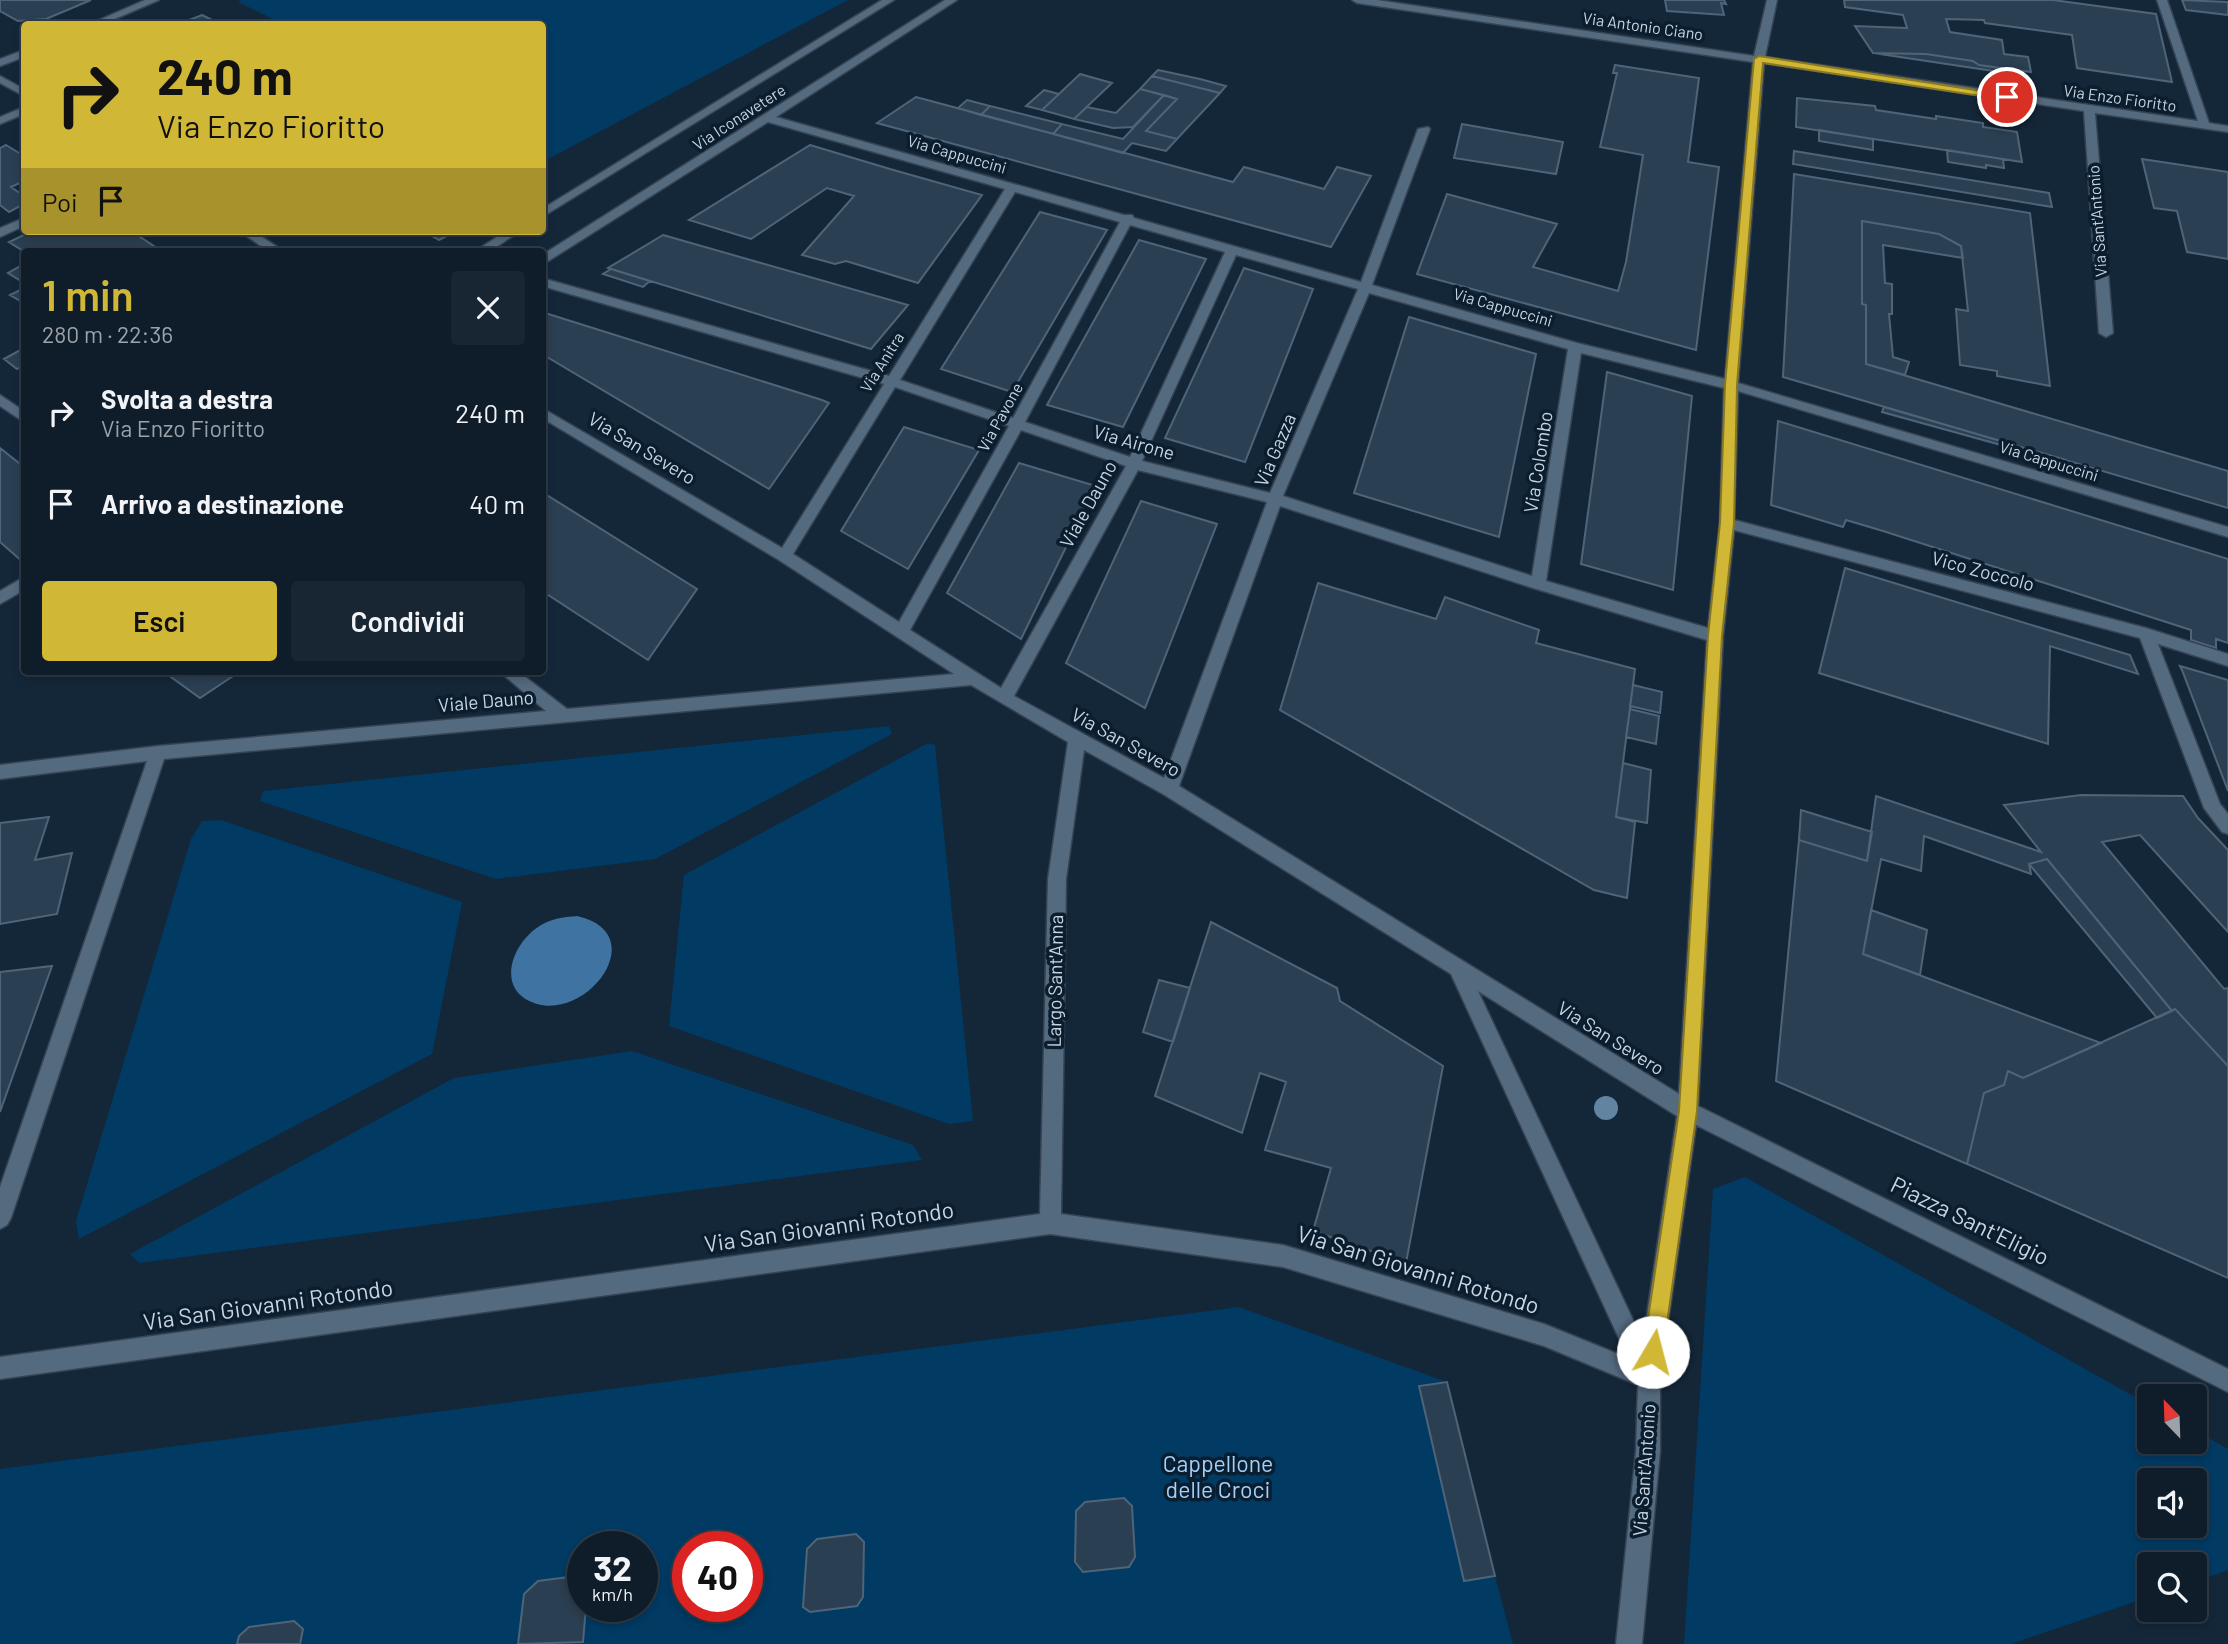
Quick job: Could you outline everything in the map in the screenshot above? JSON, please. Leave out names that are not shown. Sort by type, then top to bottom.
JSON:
[{"type":"street","points":[[102,21],[154,0]]},
{"type":"street","name":"Via Iconavetere","points":[[546,212],[889,0]]},
{"type":"street","name":"Via Iconavetere","points":[[546,258],[952,0]]},
{"type":"street","name":"Via Antonio Ciano","points":[[1357,0],[1759,59]]},
{"type":"street","name":"Via Sant'Antonio","points":[[1629,1644],[1648,1451],[1649,1378],[1688,1111],[1715,636],[1727,523],[1731,385],[1759,59],[1772,0]]},
{"type":"street","points":[[2162,0],[2205,126]]},
{"type":"street","points":[[0,63],[21,54]]},
{"type":"street","name":"Via Enzo Fioritto","points":[[1759,59],[2228,130]]},
{"type":"street","points":[[0,79],[21,91]]},
{"type":"street","name":"Via Sant'Antonio","points":[[2089,110],[2106,332]]},
{"type":"street","points":[[0,121],[21,111]]},
{"type":"street","name":"Via Cappuccini","points":[[767,118],[1576,346],[1731,385],[2228,532]]},
{"type":"street","name":"Via Gazza","points":[[1169,789],[1275,499],[1366,285],[1423,129]]},
{"type":"street","name":"Via Anitra","points":[[784,556],[890,380],[1012,188]]},
{"type":"street","name":"Via Pavone","points":[[901,632],[1128,219]]},
{"type":"street","points":[[0,233],[21,223]]},
{"type":"street","points":[[251,235],[273,248]]},
{"type":"street","points":[[486,248],[508,235]]},
{"type":"street","name":"Viale Dauno","points":[[1004,698],[1135,464],[1232,249]]},
{"type":"street","name":"Via Airone","points":[[546,283],[890,380],[1016,426],[1135,464],[1275,499],[1538,584],[1715,636]]},
{"type":"street","name":"Via Colombo","points":[[1538,584],[1576,346]]},
{"type":"street","points":[[0,399],[21,416]]},
{"type":"street","name":"Via San Severo","points":[[546,414],[784,556],[1004,698],[1169,789],[1688,1111]]},
{"type":"street","name":"Vico Zoccolo","points":[[1727,523],[2146,634],[2228,660]]},
{"type":"street","points":[[0,598],[21,585]]},
{"type":"street","points":[[2146,634],[2213,807],[2228,827]]},
{"type":"street","points":[[512,675],[563,715]]},
{"type":"street","name":"Viale Dauno","points":[[0,772],[158,752],[976,678]]},
{"type":"street","name":"Largo Sant'Anna","points":[[1050,1223],[1057,879],[1077,740]]},
{"type":"street","points":[[0,1218],[158,752]]},
{"type":"street","points":[[1458,969],[1649,1378]]},
{"type":"street","name":"Piazza Sant'Eligio","points":[[1688,1111],[2228,1381]]},
{"type":"street","name":"Via San Giovanni Rotondo","points":[[0,1368],[1050,1223],[1283,1256],[1544,1335],[1649,1378]]},
{"type":"green space","points":[[848,0],[548,159],[546,21],[277,21],[238,2]]},
{"type":"green space","points":[[889,726],[892,734],[655,859],[496,879],[260,801],[263,791]]},
{"type":"green space","points":[[928,743],[935,745],[973,1121],[949,1124],[669,1026],[684,875]]},
{"type":"green space","points":[[221,820],[462,902],[432,1054],[79,1239],[76,1221],[191,839],[202,821]]},
{"type":"green space","points":[[632,1051],[913,1145],[922,1160],[139,1263],[130,1254],[454,1078]]},
{"type":"green space","points":[[1745,1177],[2137,1398],[2137,1454],[2207,1454],[2207,1437],[2228,1449],[2228,1570],[2207,1578],[2207,1552],[2137,1552],[2137,1601],[2011,1644],[1684,1644],[1713,1189]]},
{"type":"green space","name":"Cappellone delle Croci","points":[[1239,1307],[1447,1382],[1419,1386],[1464,1581],[1495,1576],[1513,1644],[0,1644],[0,1469]]},
{"type":"shaded area","points":[[577,916],[599,925],[610,939],[611,955],[605,972],[593,987],[576,999],[557,1005],[537,1004],[523,997],[515,988],[511,977],[512,964],[524,940],[545,923]]},
{"type":"building","points":[[0,0],[91,0],[46,19],[18,21],[0,11]]},
{"type":"building","points":[[1665,0],[1724,0],[1726,4],[1721,3],[1724,15],[1667,11]]},
{"type":"building","points":[[1844,0],[2053,0],[2156,14],[2172,82],[2077,68],[2072,35],[1985,23],[1984,20],[1946,19],[1950,32],[2002,40],[2004,54],[2028,57],[2031,72],[1926,54],[1873,53],[1855,26],[1907,28],[1903,15],[1845,7]]},
{"type":"building","points":[[2182,0],[2228,2],[2228,15],[2186,10]]},
{"type":"building","points":[[202,15],[214,21],[187,21]]},
{"type":"building","points":[[1873,53],[1926,54],[1973,61],[1979,65],[2006,69],[2007,73]]},
{"type":"building","points":[[1615,65],[1699,78],[1688,162],[1719,167],[1696,350],[1417,274],[1447,194],[1557,224],[1533,267],[1618,291],[1626,262],[1643,155],[1600,147],[1617,73],[1613,73]]},
{"type":"building","points":[[1158,70],[1226,86],[1220,93],[1152,76]]},
{"type":"building","points":[[1080,74],[1112,83],[1074,119],[1042,110]]},
{"type":"building","points":[[1152,76],[1220,93],[1177,139],[1146,131],[1177,99],[1140,89]]},
{"type":"building","points":[[1140,89],[1164,95],[1133,127],[1113,128],[1074,119],[1087,107],[1116,113]]},
{"type":"building","points":[[1044,90],[1059,94],[1042,110],[1026,106]]},
{"type":"building","points":[[1164,95],[1177,99],[1146,131],[1177,139],[1166,151],[1132,143],[1123,153],[1053,134],[1062,124],[1123,139]]},
{"type":"building","points":[[916,97],[1233,182],[1244,167],[1324,189],[1337,167],[1371,176],[1331,247],[877,123]]},
{"type":"building","points":[[1797,98],[1875,106],[1876,110],[1983,123],[1983,127],[2017,132],[2022,162],[1796,127]]},
{"type":"building","points":[[967,100],[990,106],[981,115],[958,108]]},
{"type":"building","points":[[990,106],[1062,124],[1053,134],[981,115]]},
{"type":"building","points":[[1462,124],[1563,142],[1556,174],[1454,158]]},
{"type":"building","points":[[1819,130],[1873,139],[1873,150],[1819,141]]},
{"type":"building","points":[[6,145],[21,154],[21,182],[11,187],[21,194],[21,206],[9,212],[0,205],[0,148]]},
{"type":"building","points":[[810,145],[982,195],[918,283],[846,261],[835,264],[802,255],[854,196],[827,188],[751,239],[689,220]]},
{"type":"building","points":[[1947,150],[2003,159],[2004,168],[1948,162]]},
{"type":"building","points":[[1794,151],[2049,193],[2052,207],[1793,164]]},
{"type":"building","points":[[2142,159],[2228,172],[2228,259],[2187,252],[2177,211],[2154,208]]},
{"type":"building","points":[[1794,174],[2030,213],[2050,386],[1997,376],[1997,371],[1960,365],[1956,309],[1968,311],[1961,246],[1939,234],[1862,221],[1862,304],[1866,305],[1866,364],[2228,471],[2228,508],[1783,377]]},
{"type":"building","points":[[1040,212],[1107,230],[1012,392],[941,369]]},
{"type":"building","points":[[1862,221],[1939,234],[1961,246],[1963,258],[1883,245],[1885,283],[1892,284],[1892,314],[1889,314],[1893,357],[1909,362],[1905,375],[1866,364],[1866,305],[1862,304]]},
{"type":"building","points":[[24,235],[137,235],[157,248],[21,250],[9,242]]},
{"type":"building","points":[[431,235],[448,235],[439,240]]},
{"type":"building","points":[[663,235],[908,305],[871,349],[608,268]]},
{"type":"building","points":[[1139,240],[1206,259],[1123,427],[1047,405]]},
{"type":"building","points":[[21,266],[21,281],[8,273]]},
{"type":"building","points":[[1244,268],[1313,289],[1245,462],[1165,438]]},
{"type":"building","points":[[611,269],[650,281],[643,287],[603,274]]},
{"type":"building","points":[[21,290],[21,301],[10,295]]},
{"type":"building","points":[[546,313],[829,403],[769,489],[546,356]]},
{"type":"building","points":[[1409,317],[1536,354],[1499,537],[1354,493]]},
{"type":"building","points":[[21,350],[21,367],[17,369],[4,359]]},
{"type":"building","points":[[1607,372],[1692,396],[1673,590],[1581,564]]},
{"type":"building","points":[[1884,407],[2066,460],[2066,463],[1882,412]]},
{"type":"building","points":[[1778,421],[2228,559],[2228,643],[2216,639],[2216,648],[2191,640],[2191,630],[1883,531],[1846,520],[1843,527],[1771,505]]},
{"type":"building","points":[[904,427],[979,450],[908,569],[841,531]]},
{"type":"building","points":[[0,448],[21,465],[21,560],[0,542]]},
{"type":"building","points":[[1019,463],[1096,486],[1021,639],[947,593]]},
{"type":"building","points":[[546,495],[697,589],[648,660],[546,594]]},
{"type":"building","points":[[1141,501],[1217,524],[1145,708],[1066,663]]},
{"type":"building","points":[[1845,568],[2130,655],[2138,674],[2050,646],[2048,744],[1819,673]]},
{"type":"building","points":[[1318,583],[1436,619],[1445,597],[1539,630],[1536,643],[1635,669],[1616,817],[1635,822],[1627,898],[1594,890],[1280,710]]},
{"type":"building","points":[[2180,666],[2228,680],[2228,791],[2182,670]]},
{"type":"building","points":[[168,675],[234,675],[200,698]]},
{"type":"building","points":[[1633,685],[1662,692],[1660,713],[1630,706]]},
{"type":"building","points":[[1630,709],[1659,716],[1656,744],[1626,737]]},
{"type":"building","points":[[1623,763],[1651,770],[1647,823],[1616,817]]},
{"type":"building","points":[[2081,795],[2183,796],[2198,818],[2228,850],[2228,932],[2140,835],[2102,842],[2224,989],[2228,988],[2228,1066],[2175,1009],[2172,1011],[2047,859],[2029,864],[2031,874],[1924,836],[1921,871],[1881,859],[1863,954],[2101,1043],[2023,1078],[2008,1071],[2004,1085],[1984,1093],[1967,1164],[1776,1081],[1799,840],[1867,861],[1876,796],[2041,852],[2004,805]]},
{"type":"building","points":[[1801,810],[1872,832],[1867,861],[1799,840]]},
{"type":"building","points":[[49,817],[35,860],[72,853],[57,914],[0,924],[0,823]]},
{"type":"building","points":[[2047,859],[2172,1011],[2157,1018],[2029,864]]},
{"type":"building","points":[[1871,910],[1927,930],[1920,975],[1863,954]]},
{"type":"building","points":[[1211,922],[1337,988],[1340,1001],[1443,1066],[1406,1263],[1313,1231],[1331,1168],[1265,1150],[1286,1082],[1260,1073],[1242,1133],[1155,1096]]},
{"type":"building","points":[[52,966],[0,1112],[0,972]]},
{"type":"building","points":[[1159,980],[1190,988],[1173,1042],[1143,1032]]},
{"type":"building","points":[[2175,1009],[2228,1066],[2228,1278],[1967,1164],[1984,1093],[2004,1085],[2008,1071],[2023,1078]]},
{"type":"building","points":[[1447,1382],[1495,1576],[1464,1581],[1419,1386]]},
{"type":"building","points":[[1124,1498],[1132,1506],[1135,1557],[1129,1567],[1083,1572],[1075,1562],[1076,1511],[1085,1502]]},
{"type":"building","points":[[856,1534],[864,1542],[863,1597],[857,1606],[810,1612],[803,1607],[807,1549],[817,1539]]},
{"type":"building","points":[[567,1577],[567,1622],[585,1622],[583,1642],[518,1644],[524,1594],[538,1581]]},
{"type":"building","points":[[294,1621],[303,1629],[300,1644],[237,1644],[239,1636],[249,1627]]},
{"type":"route","points":[[1653,1352],[1688,1111],[1715,636],[1727,523],[1731,385],[1759,59],[2007,97]]}]
